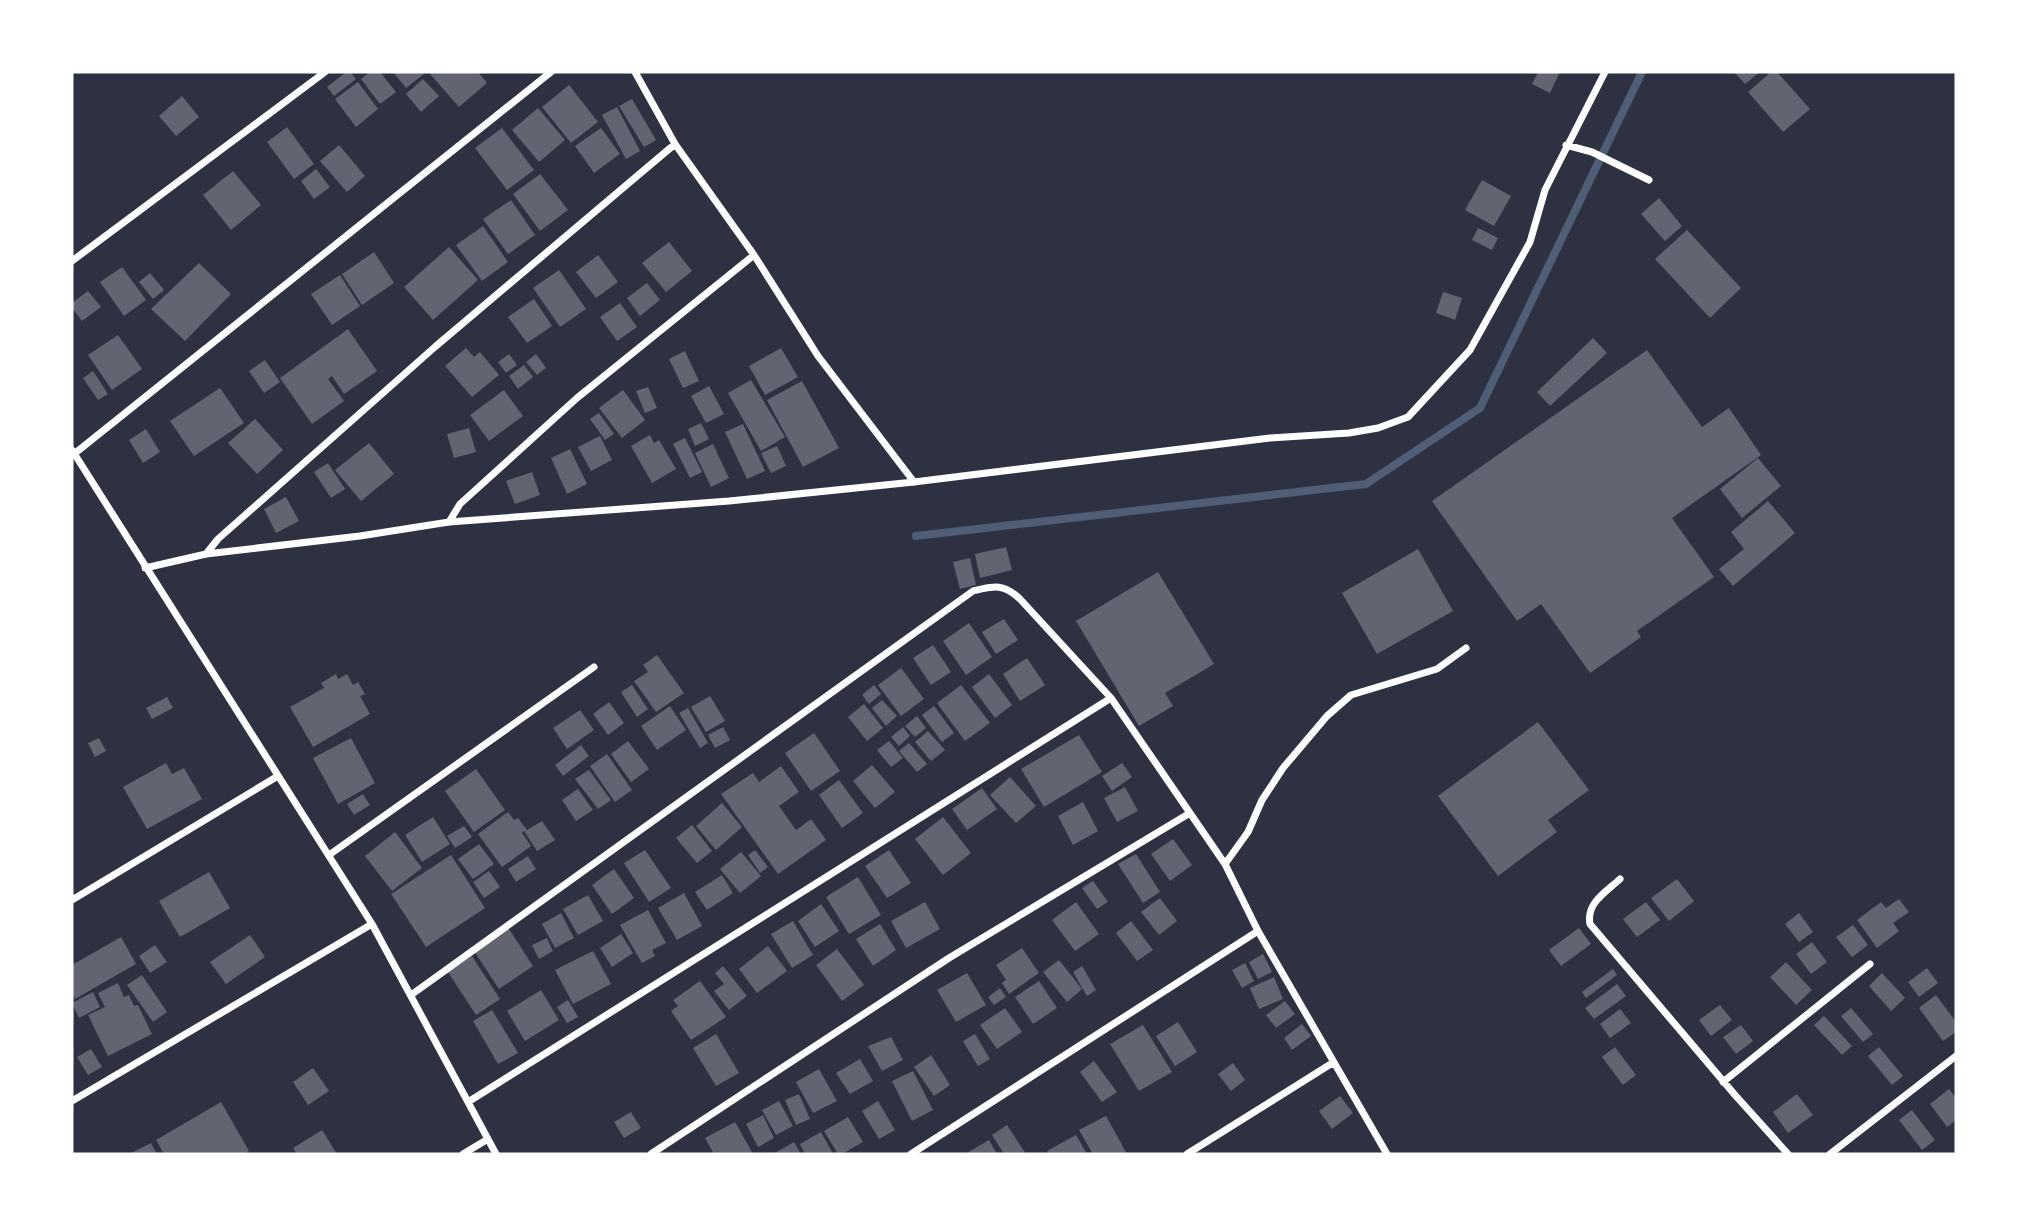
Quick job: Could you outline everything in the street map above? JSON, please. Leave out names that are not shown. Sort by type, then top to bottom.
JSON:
[{"type":"street","points":[[72,261],[325,72]]},
{"type":"street","points":[[496,1154],[372,924],[73,452],[551,72]]},
{"type":"street","points":[[635,72],[676,144],[754,255],[818,356],[914,482]]},
{"type":"street","points":[[145,568],[206,554],[360,536],[449,522],[715,502],[914,482],[1270,438],[1349,433],[1378,428],[1408,417],[1471,350],[1530,242],[1545,190],[1605,72]]},
{"type":"street","points":[[206,554],[218,539],[436,345],[676,144]]},
{"type":"street","points":[[1566,145],[1592,152],[1649,180]]},
{"type":"street","points":[[449,522],[460,504],[577,398],[754,255]]},
{"type":"street","points":[[411,995],[973,591],[995,586],[1010,590],[1111,698],[1225,864],[1258,930],[1387,1154]]},
{"type":"street","points":[[1225,864],[1248,832],[1262,800],[1283,768],[1327,716],[1351,695],[1437,669],[1466,648]]},
{"type":"street","points":[[329,855],[594,667]]},
{"type":"street","points":[[468,1102],[1111,698]]},
{"type":"street","points":[[72,900],[278,776]]},
{"type":"street","points":[[651,1154],[949,958],[1190,813]]},
{"type":"street","points":[[1620,879],[1591,905],[1588,914],[1590,924],[1723,1082],[1788,1154]]},
{"type":"street","points":[[72,1101],[372,924]]},
{"type":"street","points":[[911,1154],[1258,930]]},
{"type":"street","points":[[1723,1082],[1870,964]]},
{"type":"street","points":[[1830,1154],[1956,1056]]},
{"type":"street","points":[[1187,1154],[1334,1062]]},
{"type":"street","points":[[463,1154],[488,1139]]},
{"type":"building","points":[[346,72],[350,72],[356,79],[334,96],[327,87]]},
{"type":"building","points":[[370,72],[380,72],[396,92],[380,104],[361,79]]},
{"type":"building","points":[[393,72],[423,72],[424,74],[406,88]]},
{"type":"building","points":[[478,72],[487,83],[459,107],[430,74]]},
{"type":"building","points":[[1538,72],[1559,74],[1550,93],[1532,84]]},
{"type":"building","points":[[1734,72],[1760,72],[1745,84]]},
{"type":"building","points":[[1771,72],[1777,72],[1810,109],[1783,132],[1748,92]]},
{"type":"building","points":[[423,79],[439,96],[421,112],[406,94]]},
{"type":"building","points":[[358,82],[378,109],[356,127],[335,99]]},
{"type":"building","points":[[569,85],[598,122],[571,143],[542,107]]},
{"type":"building","points":[[182,96],[199,117],[176,136],[159,116]]},
{"type":"building","points":[[632,99],[656,140],[644,147],[619,106]]},
{"type":"building","points":[[617,107],[640,151],[626,159],[602,115]]},
{"type":"building","points":[[538,108],[565,140],[539,162],[512,130]]},
{"type":"building","points":[[287,127],[314,164],[294,179],[267,142]]},
{"type":"building","points":[[502,128],[534,170],[507,190],[475,148]]},
{"type":"building","points":[[601,128],[620,154],[594,173],[575,146]]},
{"type":"building","points":[[339,145],[365,176],[347,192],[320,161]]},
{"type":"building","points":[[316,169],[330,187],[314,199],[301,181]]},
{"type":"building","points":[[233,171],[261,205],[231,230],[203,195]]},
{"type":"building","points":[[540,174],[568,210],[540,231],[513,194]]},
{"type":"building","points":[[1482,180],[1511,196],[1494,226],[1465,210]]},
{"type":"building","points":[[1659,198],[1682,226],[1665,241],[1641,214]]},
{"type":"building","points":[[511,200],[535,235],[508,254],[483,219]]},
{"type":"building","points":[[483,226],[508,262],[482,281],[456,245]]},
{"type":"building","points":[[1478,228],[1498,238],[1492,250],[1472,240]]},
{"type":"building","points":[[1687,230],[1741,288],[1710,318],[1655,259]]},
{"type":"building","points":[[669,242],[692,271],[666,292],[642,263]]},
{"type":"building","points":[[449,247],[478,280],[433,320],[404,287]]},
{"type":"building","points":[[374,252],[394,283],[362,305],[342,274]]},
{"type":"building","points":[[598,255],[618,282],[596,298],[576,272]]},
{"type":"building","points":[[199,263],[231,294],[185,341],[151,309]]},
{"type":"building","points":[[122,267],[146,300],[124,316],[100,282]]},
{"type":"building","points":[[559,270],[586,309],[560,327],[533,288]]},
{"type":"building","points":[[150,273],[164,290],[153,299],[139,282]]},
{"type":"building","points":[[340,275],[360,306],[332,325],[311,294]]},
{"type":"building","points":[[647,283],[660,300],[640,316],[627,298]]},
{"type":"building","points":[[88,291],[101,307],[82,321],[72,308],[72,303]]},
{"type":"building","points":[[1443,292],[1462,298],[1455,320],[1436,313]]},
{"type":"building","points":[[534,299],[552,326],[527,343],[508,317]]},
{"type":"building","points":[[620,303],[637,327],[617,341],[600,317]]},
{"type":"building","points":[[348,329],[377,371],[344,394],[332,376],[328,379],[344,401],[312,424],[280,378]]},
{"type":"building","points":[[118,335],[142,369],[112,390],[88,355]]},
{"type":"building","points":[[1593,338],[1607,353],[1550,406],[1537,392]]},
{"type":"building","points":[[466,348],[474,357],[480,352],[499,375],[472,397],[445,366]]},
{"type":"building","points":[[781,348],[798,377],[765,395],[749,366]]},
{"type":"building","points":[[1647,350],[1702,427],[1729,408],[1761,455],[1672,518],[1714,577],[1637,631],[1641,637],[1590,673],[1541,604],[1517,621],[1432,501]]},
{"type":"building","points":[[685,351],[699,381],[683,388],[669,359]]},
{"type":"building","points":[[509,354],[517,365],[506,373],[498,362]]},
{"type":"building","points":[[536,354],[546,368],[537,375],[526,362]]},
{"type":"building","points":[[265,360],[280,382],[264,393],[249,371]]},
{"type":"building","points":[[524,365],[533,377],[518,389],[509,376]]},
{"type":"building","points":[[93,371],[108,394],[98,400],[83,378]]},
{"type":"building","points":[[751,380],[785,437],[761,451],[728,393]]},
{"type":"building","points":[[802,381],[839,448],[803,467],[767,400]]},
{"type":"building","points":[[709,386],[724,414],[706,423],[691,396]]},
{"type":"building","points":[[648,387],[657,408],[645,413],[636,391]]},
{"type":"building","points":[[220,388],[244,423],[194,456],[170,421]]},
{"type":"building","points":[[504,390],[523,416],[489,441],[470,415]]},
{"type":"building","points":[[623,390],[645,420],[622,438],[599,408]]},
{"type":"building","points":[[599,413],[614,434],[605,440],[590,419]]},
{"type":"building","points":[[255,419],[283,450],[257,474],[228,443]]},
{"type":"building","points":[[701,423],[709,439],[695,446],[688,429]]},
{"type":"building","points":[[743,424],[765,471],[747,479],[725,432]]},
{"type":"building","points":[[469,428],[476,452],[454,458],[447,434]]},
{"type":"building","points":[[146,429],[160,452],[143,463],[129,440]]},
{"type":"building","points":[[650,435],[654,443],[659,440],[676,469],[652,483],[631,446]]},
{"type":"building","points":[[600,436],[612,460],[591,471],[578,447]]},
{"type":"building","points":[[685,438],[702,472],[690,478],[673,444]]},
{"type":"building","points":[[369,443],[394,474],[361,501],[335,470]]},
{"type":"building","points":[[713,444],[729,478],[711,487],[695,453]]},
{"type":"building","points":[[777,446],[786,466],[771,473],[761,453]]},
{"type":"building","points":[[570,449],[587,484],[567,494],[551,458]]},
{"type":"building","points":[[1758,458],[1781,486],[1742,518],[1720,489]]},
{"type":"building","points":[[328,463],[345,489],[331,498],[314,472]]},
{"type":"building","points":[[532,472],[540,495],[515,504],[506,481]]},
{"type":"building","points":[[286,497],[299,521],[276,533],[264,509]]},
{"type":"building","points":[[1768,501],[1795,533],[1733,586],[1719,569],[1744,549],[1731,532]]},
{"type":"building","points":[[1006,547],[1012,570],[980,578],[975,554]]},
{"type":"building","points":[[1418,549],[1453,611],[1377,654],[1342,593]]},
{"type":"building","points":[[970,558],[976,585],[960,589],[953,562]]},
{"type":"building","points":[[1158,572],[1214,664],[1165,693],[1173,706],[1139,726],[1076,621]]},
{"type":"building","points":[[1004,619],[1018,640],[996,654],[982,632]]},
{"type":"building","points":[[969,623],[992,657],[966,675],[943,641]]},
{"type":"building","points":[[933,645],[951,672],[931,685],[913,658]]},
{"type":"building","points":[[657,655],[684,693],[656,712],[634,681],[648,672],[643,665]]},
{"type":"building","points":[[1027,658],[1045,685],[1020,701],[1003,674]]},
{"type":"building","points":[[901,668],[924,699],[901,716],[878,685]]},
{"type":"building","points":[[336,674],[338,679],[347,674],[353,685],[358,682],[365,694],[360,696],[370,714],[313,747],[290,707],[324,688],[321,683]]},
{"type":"building","points":[[989,674],[1012,705],[995,718],[972,687]]},
{"type":"building","points":[[632,685],[648,709],[637,717],[621,692]]},
{"type":"building","points":[[874,685],[881,694],[869,704],[862,695]]},
{"type":"building","points":[[961,685],[990,723],[965,741],[937,703]]},
{"type":"building","points":[[710,696],[725,721],[706,732],[691,707]]},
{"type":"building","points":[[167,697],[173,708],[152,719],[146,708]]},
{"type":"building","points":[[882,700],[897,716],[886,726],[872,708]]},
{"type":"building","points":[[609,702],[624,723],[608,735],[593,714]]},
{"type":"building","points":[[864,704],[883,728],[867,741],[848,717]]},
{"type":"building","points":[[670,706],[686,730],[657,750],[641,726]]},
{"type":"building","points":[[934,706],[954,733],[942,742],[922,715]]},
{"type":"building","points":[[688,708],[708,743],[700,748],[679,713]]},
{"type":"building","points":[[580,710],[594,730],[567,749],[553,728]]},
{"type":"building","points":[[917,716],[926,728],[915,737],[905,726]]},
{"type":"building","points":[[1538,722],[1589,790],[1548,820],[1557,832],[1498,876],[1438,796]]},
{"type":"building","points":[[723,727],[730,740],[715,748],[708,735]]},
{"type":"building","points":[[903,727],[910,736],[899,746],[891,737]]},
{"type":"building","points":[[928,731],[945,750],[931,761],[915,742]]},
{"type":"building","points":[[814,733],[840,771],[811,791],[785,753]]},
{"type":"building","points":[[1079,735],[1102,772],[1044,807],[1021,769]]},
{"type":"building","points":[[99,738],[106,751],[95,757],[88,743]]},
{"type":"building","points":[[351,738],[375,783],[338,804],[313,758]]},
{"type":"building","points":[[628,741],[649,769],[631,782],[611,754]]},
{"type":"building","points":[[889,741],[903,758],[891,767],[877,750]]},
{"type":"building","points":[[909,743],[927,764],[917,772],[899,751]]},
{"type":"building","points":[[581,745],[589,756],[563,776],[555,765]]},
{"type":"building","points":[[607,754],[632,790],[615,802],[590,766]]},
{"type":"building","points":[[166,763],[172,774],[184,768],[202,799],[147,829],[123,787]]},
{"type":"building","points":[[1122,763],[1132,777],[1112,791],[1102,776]]},
{"type":"building","points":[[872,765],[895,792],[875,808],[853,781]]},
{"type":"building","points":[[781,766],[799,792],[779,806],[796,830],[811,819],[826,840],[778,874],[721,794],[753,773],[759,782]]},
{"type":"building","points":[[476,769],[505,810],[474,832],[445,791]]},
{"type":"building","points":[[589,770],[611,800],[598,809],[575,779]]},
{"type":"building","points":[[1010,777],[1036,806],[1016,823],[990,795]]},
{"type":"building","points":[[839,780],[863,813],[842,828],[819,795]]},
{"type":"building","points":[[1125,787],[1138,811],[1117,822],[1104,798]]},
{"type":"building","points":[[982,788],[997,809],[967,830],[952,809]]},
{"type":"building","points":[[578,789],[593,810],[576,821],[562,800]]},
{"type":"building","points":[[363,794],[370,805],[354,815],[347,804]]},
{"type":"building","points":[[1083,802],[1098,831],[1073,845],[1058,816]]},
{"type":"building","points":[[722,803],[742,827],[716,850],[696,826]]},
{"type":"building","points":[[508,812],[514,820],[518,818],[527,830],[542,821],[555,840],[537,851],[524,831],[522,833],[531,846],[502,867],[478,834]]},
{"type":"building","points":[[433,817],[450,844],[422,862],[405,835]]},
{"type":"building","points":[[943,817],[971,853],[943,875],[915,839]]},
{"type":"building","points":[[692,825],[712,851],[697,863],[676,838]]},
{"type":"building","points":[[464,826],[472,837],[455,848],[447,836]]},
{"type":"building","points":[[395,832],[422,868],[392,891],[365,856]]},
{"type":"building","points":[[1173,839],[1192,865],[1170,881],[1151,854]]},
{"type":"building","points":[[479,844],[494,864],[473,879],[458,859]]},
{"type":"building","points":[[645,850],[671,888],[649,902],[624,863]]},
{"type":"building","points":[[755,850],[768,867],[760,873],[748,855]]},
{"type":"building","points":[[889,850],[911,883],[887,898],[865,866]]},
{"type":"building","points":[[741,852],[761,876],[740,893],[720,869]]},
{"type":"building","points":[[1136,854],[1160,892],[1143,903],[1118,864]]},
{"type":"building","points":[[451,855],[485,908],[426,947],[391,894]]},
{"type":"building","points":[[528,856],[536,869],[516,882],[508,869]]},
{"type":"building","points":[[614,869],[634,898],[612,914],[592,885]]},
{"type":"building","points":[[489,871],[500,887],[484,898],[473,882]]},
{"type":"building","points":[[209,872],[230,908],[180,937],[159,901]]},
{"type":"building","points":[[722,875],[733,893],[707,910],[695,892]]},
{"type":"building","points":[[858,877],[881,915],[849,934],[826,897]]},
{"type":"building","points":[[1677,879],[1694,901],[1669,921],[1651,898]]},
{"type":"building","points":[[1093,881],[1108,902],[1097,909],[1082,888]]},
{"type":"building","points":[[684,893],[702,926],[677,940],[658,908]]},
{"type":"building","points":[[588,895],[603,921],[578,935],[563,909]]},
{"type":"building","points":[[1160,898],[1177,921],[1159,935],[1141,912]]},
{"type":"building","points":[[1899,899],[1909,912],[1893,923],[1899,931],[1877,948],[1857,920],[1881,902],[1886,908]]},
{"type":"building","points":[[925,902],[940,929],[906,948],[891,921]]},
{"type":"building","points":[[1076,902],[1099,934],[1075,951],[1052,920]]},
{"type":"building","points":[[1646,902],[1660,920],[1637,937],[1623,919]]},
{"type":"building","points":[[821,904],[839,931],[815,947],[798,921]]},
{"type":"building","points":[[648,910],[666,943],[652,950],[655,956],[642,963],[620,925]]},
{"type":"building","points":[[561,913],[574,938],[555,948],[542,924]]},
{"type":"building","points":[[1799,913],[1813,932],[1799,942],[1785,924]]},
{"type":"building","points":[[793,921],[813,955],[792,968],[771,934]]},
{"type":"building","points":[[1131,921],[1153,950],[1137,961],[1116,933]]},
{"type":"building","points":[[880,924],[896,950],[873,966],[856,939]]},
{"type":"building","points":[[1853,925],[1868,945],[1852,957],[1836,937]]},
{"type":"building","points":[[1579,928],[1591,944],[1561,966],[1549,950]]},
{"type":"building","points":[[509,929],[533,966],[499,989],[474,951]]},
{"type":"building","points":[[621,934],[633,953],[612,967],[600,948]]},
{"type":"building","points":[[250,935],[265,957],[226,984],[210,962]]},
{"type":"building","points":[[121,937],[136,964],[75,999],[72,994],[72,965]]},
{"type":"building","points":[[547,938],[553,951],[539,959],[532,945]]},
{"type":"building","points":[[1812,942],[1827,962],[1811,974],[1796,954]]},
{"type":"building","points":[[155,945],[167,962],[150,973],[139,956]]},
{"type":"building","points":[[768,946],[787,971],[757,993],[739,969]]},
{"type":"building","points":[[1022,948],[1039,973],[1009,994],[1002,983],[1006,980],[996,965]]},
{"type":"building","points":[[837,949],[864,985],[842,1001],[816,965]]},
{"type":"building","points":[[593,951],[611,984],[573,1004],[555,970]]},
{"type":"building","points":[[1263,954],[1272,972],[1258,979],[1249,962]]},
{"type":"building","points":[[472,956],[500,999],[476,1015],[448,972]]},
{"type":"building","points":[[1059,960],[1082,989],[1067,1002],[1043,972]]},
{"type":"building","points":[[1786,962],[1812,990],[1796,1005],[1770,977]]},
{"type":"building","points":[[1245,963],[1254,981],[1242,988],[1232,970]]},
{"type":"building","points":[[723,966],[747,996],[729,1010],[714,991],[724,984],[715,973]]},
{"type":"building","points":[[1082,966],[1096,990],[1087,996],[1073,972]]},
{"type":"building","points":[[1927,968],[1938,983],[1919,997],[1908,982]]},
{"type":"building","points":[[1613,969],[1617,975],[1586,998],[1582,992]]},
{"type":"building","points":[[967,973],[986,1005],[956,1022],[937,990]]},
{"type":"building","points":[[1882,973],[1905,998],[1891,1011],[1869,986]]},
{"type":"building","points":[[142,975],[167,1012],[153,1022],[127,985]]},
{"type":"building","points":[[1274,977],[1283,999],[1259,1009],[1250,988]]},
{"type":"building","points":[[700,981],[726,1017],[691,1040],[671,1011],[678,1006],[673,1000]]},
{"type":"building","points":[[1039,981],[1057,1008],[1033,1024],[1015,997]]},
{"type":"building","points":[[118,983],[124,997],[129,995],[134,1006],[138,1005],[152,1034],[108,1056],[88,1015],[105,1007],[98,993]]},
{"type":"building","points":[[1617,984],[1626,996],[1594,1019],[1585,1008]]},
{"type":"building","points":[[1000,988],[1006,997],[994,1005],[988,997]]},
{"type":"building","points":[[541,990],[559,1020],[525,1041],[507,1011]]},
{"type":"building","points":[[93,992],[100,1007],[79,1018],[72,1003]]},
{"type":"building","points":[[1936,995],[1956,1022],[1956,1032],[1943,1041],[1919,1008]]},
{"type":"building","points":[[568,1000],[578,1017],[567,1023],[557,1007]]},
{"type":"building","points":[[1285,1001],[1295,1014],[1276,1028],[1266,1015]]},
{"type":"building","points":[[1720,1005],[1732,1020],[1711,1036],[1699,1020]]},
{"type":"building","points":[[1005,1008],[1022,1032],[997,1049],[980,1025]]},
{"type":"building","points":[[1851,1008],[1873,1034],[1863,1042],[1841,1016]]},
{"type":"building","points":[[1620,1009],[1631,1023],[1610,1038],[1600,1024]]},
{"type":"building","points":[[492,1010],[518,1053],[498,1064],[473,1021]]},
{"type":"building","points":[[1824,1016],[1852,1046],[1842,1055],[1814,1025]]},
{"type":"building","points":[[1178,1022],[1197,1052],[1175,1066],[1156,1036]]},
{"type":"building","points":[[1302,1024],[1311,1036],[1292,1050],[1284,1038]]},
{"type":"building","points":[[1143,1025],[1172,1072],[1139,1091],[1110,1044]]},
{"type":"building","points":[[1741,1025],[1753,1041],[1736,1054],[1723,1037]]},
{"type":"building","points":[[716,1034],[739,1073],[716,1086],[693,1048]]},
{"type":"building","points":[[975,1034],[990,1059],[978,1066],[963,1041]]},
{"type":"building","points":[[891,1037],[903,1060],[882,1071],[868,1046]]},
{"type":"building","points":[[1615,1047],[1636,1075],[1623,1085],[1602,1057]]},
{"type":"building","points":[[1879,1047],[1903,1076],[1892,1085],[1868,1056]]},
{"type":"building","points":[[91,1049],[102,1067],[88,1075],[77,1057]]},
{"type":"building","points":[[931,1055],[950,1085],[934,1096],[914,1067]]},
{"type":"building","points":[[860,1059],[873,1081],[850,1094],[836,1073]]},
{"type":"building","points":[[1094,1061],[1117,1092],[1102,1102],[1080,1072]]},
{"type":"building","points":[[1233,1063],[1245,1080],[1231,1091],[1218,1074]]},
{"type":"building","points":[[313,1068],[329,1091],[308,1105],[293,1082]]},
{"type":"building","points":[[819,1069],[837,1101],[813,1113],[796,1082]]},
{"type":"building","points":[[913,1071],[933,1110],[912,1121],[892,1081]]},
{"type":"building","points":[[1949,1089],[1956,1098],[1956,1120],[1947,1127],[1930,1104]]},
{"type":"building","points":[[799,1094],[810,1119],[796,1125],[785,1100]]},
{"type":"building","points":[[1797,1094],[1813,1115],[1788,1133],[1773,1112]]},
{"type":"building","points":[[1340,1096],[1353,1113],[1332,1129],[1319,1111]]},
{"type":"building","points":[[779,1101],[793,1126],[776,1135],[762,1110]]},
{"type":"building","points":[[878,1101],[895,1130],[879,1139],[862,1111]]},
{"type":"building","points":[[221,1102],[249,1151],[244,1154],[164,1154],[156,1140]]},
{"type":"building","points":[[1912,1110],[1935,1140],[1922,1150],[1899,1120]]},
{"type":"building","points":[[631,1112],[641,1128],[624,1138],[614,1122]]},
{"type":"building","points":[[763,1115],[774,1138],[758,1147],[746,1124]]},
{"type":"building","points":[[1106,1116],[1127,1154],[1093,1154],[1079,1130]]},
{"type":"building","points":[[848,1117],[863,1142],[838,1154],[824,1131]]},
{"type":"building","points":[[735,1122],[753,1154],[714,1154],[705,1138]]},
{"type":"building","points":[[1007,1125],[1026,1154],[1004,1154],[992,1135]]},
{"type":"building","points":[[322,1130],[337,1154],[297,1154],[293,1148]]},
{"type":"building","points":[[821,1132],[833,1154],[805,1154],[800,1144]]},
{"type":"building","points":[[1076,1135],[1087,1154],[1049,1154],[1047,1151]]},
{"type":"building","points":[[989,1140],[997,1154],[965,1154]]},
{"type":"building","points":[[794,1142],[801,1154],[773,1154]]},
{"type":"building","points":[[151,1143],[157,1154],[129,1154]]},
{"type":"waterway","points":[[916,536],[1366,484],[1480,408],[1642,72]]}]
